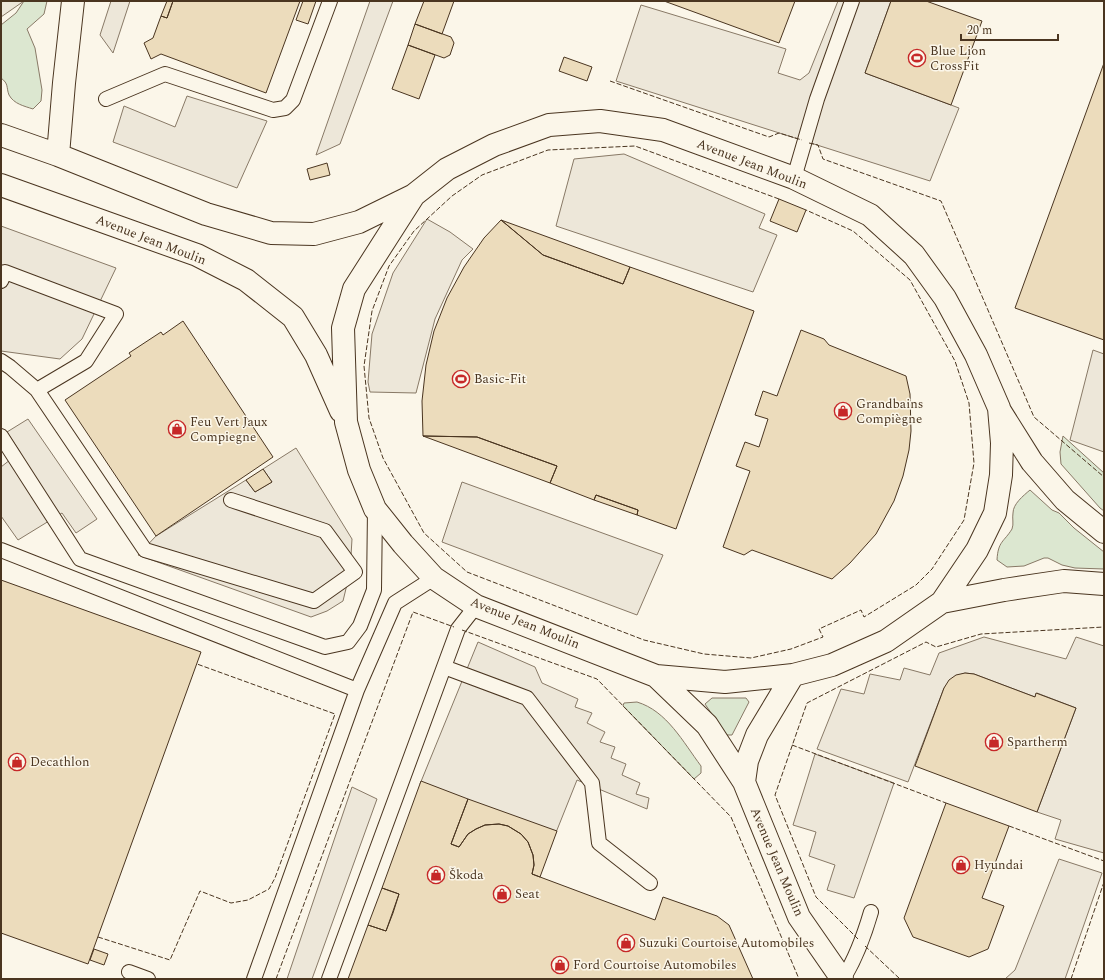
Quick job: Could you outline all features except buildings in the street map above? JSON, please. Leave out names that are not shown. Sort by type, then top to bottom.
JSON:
[{"type":"street","points":[[58,155],[73,1]]},
{"type":"street","name":"Avenue Jean Moulin","points":[[1,135],[58,155],[206,214],[271,233],[314,234],[359,222],[414,195],[447,169],[494,145],[549,125],[600,121],[663,130],[794,178],[870,215],[914,255],[945,298],[976,355],[999,408],[1037,467],[1065,500],[1104,532]]},
{"type":"street","name":"Avenue Jean Moulin","points":[[1,185],[197,255],[246,280],[293,317],[316,355],[346,422],[359,470],[375,509],[403,544],[434,578],[476,606],[656,676],[725,682],[793,675],[832,665],[886,641],[942,602],[977,550],[995,513],[1001,475],[1002,442],[999,408]]},
{"type":"street","name":"Avenue Jean Moulin","points":[[346,422],[343,328],[354,289],[414,195]]},
{"type":"street","name":"Avenue Jean Moulin","points":[[942,602],[1004,590],[1064,582],[1104,584]]},
{"type":"street","points":[[744,782],[747,761],[757,735],[793,675]]},
{"type":"street","name":"Avenue Jean Moulin","points":[[656,676],[707,725],[744,782],[799,917],[842,979]]},
{"type":"lane","points":[[106,99],[165,74],[272,110],[285,108],[293,100],[330,1]]},
{"type":"lane","points":[[794,178],[817,99],[852,1]]},
{"type":"lane","points":[[1,281],[5,272],[116,314],[86,361],[38,390]]},
{"type":"lane","points":[[1,362],[10,367],[38,390],[145,550],[314,601],[355,572],[325,531],[232,500]]},
{"type":"lane","points":[[1,436],[80,558],[325,647],[348,642],[360,626],[374,590],[375,509]]},
{"type":"lane","points":[[1,550],[357,690]]},
{"type":"lane","points":[[254,979],[357,690],[396,603],[434,578]]},
{"type":"lane","points":[[329,979],[458,629],[476,606]]},
{"type":"lane","points":[[444,667],[527,698],[592,783],[599,843],[650,883]]},
{"type":"lane","points":[[842,979],[852,965],[862,942],[871,912]]},
{"type":"lane","points":[[129,972],[148,979]]},
{"type":"green space","points":[[24,1],[47,1],[44,14],[27,29],[35,48],[42,90],[41,101],[33,109],[14,101],[9,95],[4,80],[1,78],[1,25],[16,13]]},
{"type":"green space","points":[[1063,436],[1104,473],[1104,511],[1061,464],[1060,452]]},
{"type":"green space","points":[[1030,490],[1052,510],[1059,513],[1074,528],[1104,552],[1104,569],[1075,568],[1062,565],[1048,558],[1044,558],[1024,566],[1007,567],[997,560],[1000,545],[1012,529],[1013,510],[1019,500]]},
{"type":"green space","points":[[712,698],[746,698],[749,702],[732,735],[726,735],[705,704]]},
{"type":"green space","points":[[637,702],[648,706],[657,712],[674,728],[701,766],[701,773],[694,779],[623,706],[624,703]]},
{"type":"shaded area","points":[[1,1],[24,1],[1,17]]},
{"type":"shaded area","points":[[111,1],[130,1],[113,53],[100,35]]},
{"type":"shaded area","points":[[370,1],[393,1],[340,144],[316,155]]},
{"type":"shaded area","points":[[838,1],[891,1],[865,73],[959,108],[930,181],[616,81],[641,5],[786,49],[778,73],[800,80],[809,73]]},
{"type":"shaded area","points":[[187,96],[267,121],[237,188],[113,142],[124,106],[175,127]]},
{"type":"shaded area","points":[[624,154],[765,214],[759,228],[777,235],[753,292],[556,226],[574,159]]},
{"type":"shaded area","points":[[427,219],[450,232],[473,249],[462,260],[435,319],[416,393],[370,392],[368,382],[372,334],[393,273]]},
{"type":"shaded area","points":[[1,226],[116,268],[82,339],[60,359],[1,351]]},
{"type":"shaded area","points":[[1093,350],[1104,354],[1104,452],[1070,440]]},
{"type":"shaded area","points":[[28,419],[97,519],[76,533],[62,513],[18,540],[1,516],[1,467],[20,452],[7,432]]},
{"type":"shaded area","points":[[296,448],[352,539],[350,572],[343,601],[327,611],[311,617],[138,555],[156,536],[246,480],[255,492],[272,482],[263,469]]},
{"type":"shaded area","points":[[462,482],[663,555],[637,615],[442,542]]},
{"type":"shaded area","points":[[984,637],[1066,659],[1076,637],[1104,646],[1104,853],[1055,839],[1061,820],[1037,812],[1076,708],[1037,693],[1035,697],[974,674],[965,673],[954,677],[944,688],[908,782],[817,749],[841,689],[864,694],[870,674],[900,680],[904,668],[930,675],[939,653]]},
{"type":"shaded area","points":[[478,642],[535,667],[542,683],[578,699],[575,707],[592,713],[587,723],[605,732],[600,742],[615,747],[611,758],[626,764],[622,775],[640,783],[636,794],[649,798],[647,809],[577,780],[555,835],[420,784]]},
{"type":"shaded area","points":[[815,754],[894,783],[854,898],[827,890],[835,865],[809,856],[816,832],[793,825]]},
{"type":"shaded area","points":[[352,787],[377,799],[312,979],[287,979]]},
{"type":"shaded area","points":[[1059,859],[1102,873],[1065,979],[1005,979],[1015,970]]},
{"type":"fence","points":[[610,81],[769,137],[779,133],[802,140]]},
{"type":"fence","points":[[809,143],[818,145],[823,159],[941,201],[1034,417],[1104,477]]},
{"type":"fence","points":[[779,199],[635,146],[548,150],[482,175],[452,196],[414,231],[389,266],[372,311],[364,366],[369,418],[383,458],[424,533],[467,572],[644,640],[704,654],[751,658],[791,649],[823,637],[819,629],[861,610],[864,617],[916,585],[932,569],[964,520],[974,463],[969,403],[955,361],[910,280],[853,231],[806,210]]},
{"type":"fence","points":[[276,979],[413,612],[454,627]]},
{"type":"fence","points":[[858,939],[816,897],[775,795],[807,703],[926,642],[936,647],[981,634],[1104,627]]},
{"type":"fence","points":[[462,630],[597,679],[731,817],[799,979]]},
{"type":"fence","points":[[98,937],[170,960],[200,891],[231,903],[248,900],[269,889],[275,878],[335,714],[197,664]]},
{"type":"fence","points":[[792,745],[946,803]]},
{"type":"fence","points":[[1009,826],[1104,861]]},
{"type":"fence","points":[[1071,979],[1104,882]]},
{"type":"fence","points":[[865,946],[900,979]]},
{"type":"place","name":"Blue Lion CrossFit","points":[[917,58]]},
{"type":"place","name":"Basic-Fit","points":[[461,379]]},
{"type":"place","name":"Grandbains Compiègne","points":[[843,411]]},
{"type":"place","name":"Feu Vert Jaux Compiegne","points":[[177,429]]},
{"type":"place","name":"Spartherm","points":[[994,742]]},
{"type":"place","name":"Decathlon","points":[[17,762]]},
{"type":"place","name":"Hyundai","points":[[961,865]]},
{"type":"place","name":"Škoda","points":[[436,875]]},
{"type":"place","name":"Seat","points":[[502,894]]},
{"type":"place","name":"Suzuki Courtoise Automobiles","points":[[626,943]]},
{"type":"place","name":"Ford Courtoise Automobiles","points":[[560,965]]}]
